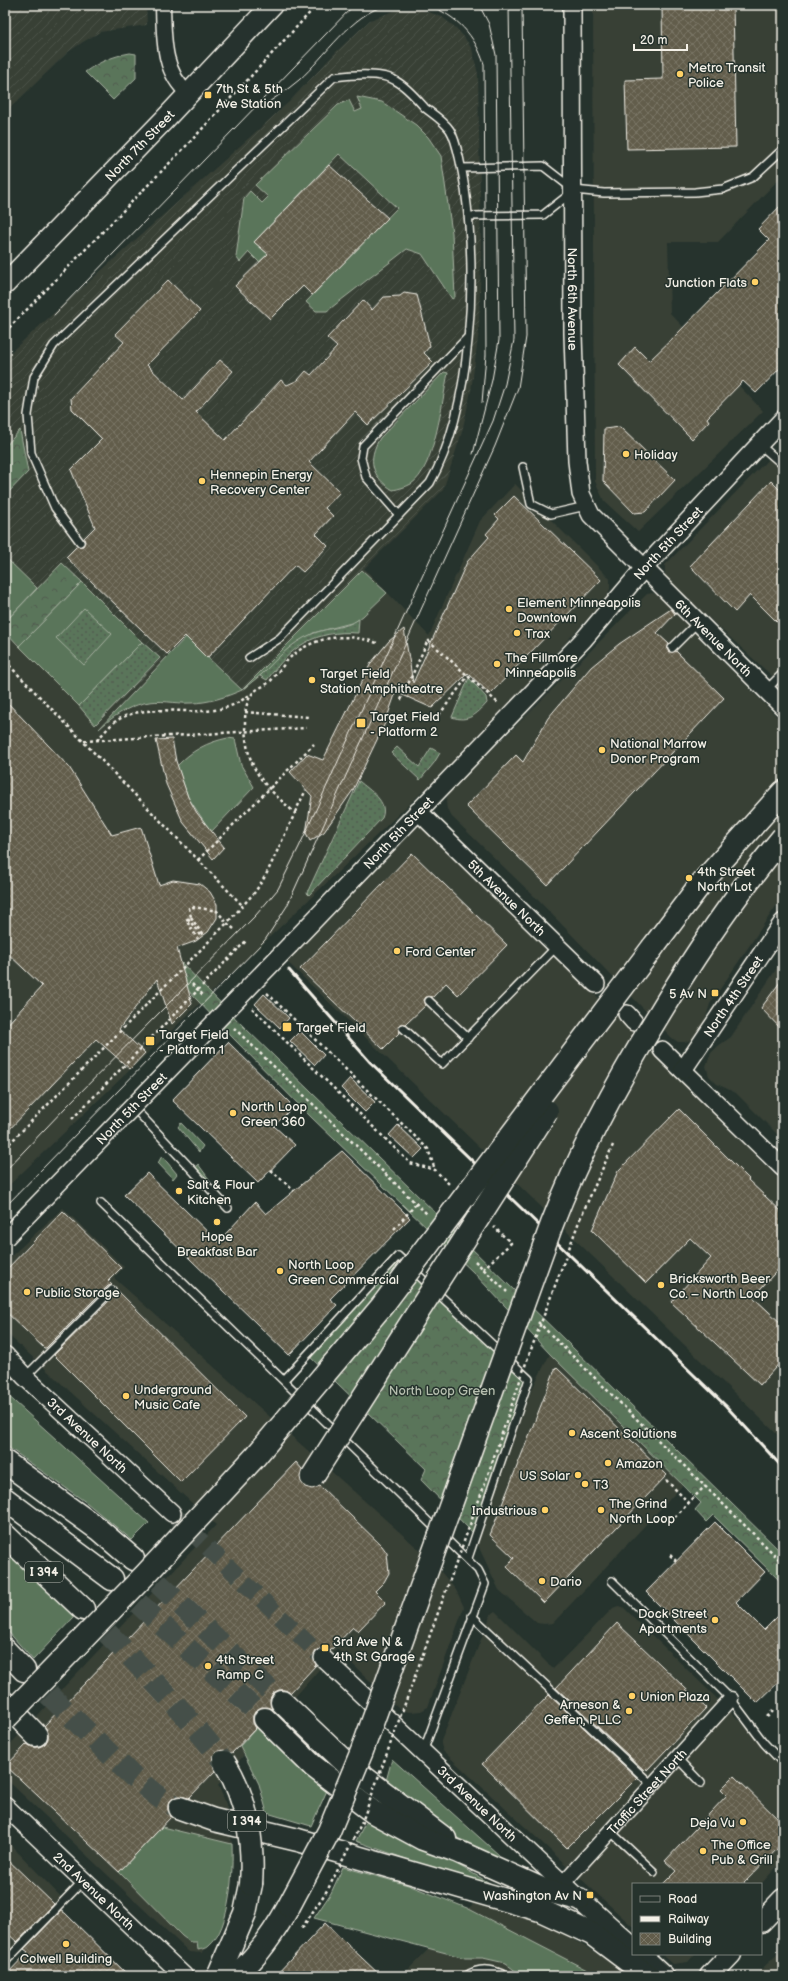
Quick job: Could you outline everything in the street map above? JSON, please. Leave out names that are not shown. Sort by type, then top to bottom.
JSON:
[{"type":"highway","points":[[5,1719],[146,1574],[256,1456],[382,1306],[699,886],[783,792]]},
{"type":"highway","points":[[235,1976],[274,1931],[329,1831],[362,1751],[552,1224],[583,1150],[635,1053],[698,950],[747,880],[783,837]]},
{"type":"highway","points":[[312,1478],[653,947]]},
{"type":"highway","points":[[5,1462],[98,1529],[133,1559]]},
{"type":"highway","points":[[5,1499],[112,1579]]},
{"type":"highway","name":"I 394","points":[[5,1535],[83,1609]]},
{"type":"highway","points":[[5,1650],[24,1670]]},
{"type":"highway","points":[[282,1702],[349,1766],[459,1852]]},
{"type":"highway","points":[[5,1704],[36,1735]]},
{"type":"highway","points":[[265,1719],[313,1766],[373,1812],[423,1839],[459,1852],[544,1890],[579,1899]]},
{"type":"highway","name":"I 394","points":[[218,1976],[244,1918],[251,1884],[251,1844],[244,1807],[232,1774],[224,1762]]},
{"type":"highway","points":[[180,1808],[214,1820],[298,1840],[540,1910],[592,1934],[648,1976]]},
{"type":"main road","name":"North 7th Street","points":[[5,284],[189,94],[272,5]]},
{"type":"main road","name":"3rd Avenue North","points":[[579,1899],[632,1947]]},
{"type":"main road","points":[[762,1921],[783,1900]]},
{"type":"main road","points":[[641,1955],[664,1976]]},
{"type":"main road","points":[[710,1976],[730,1955]]},
{"type":"street","points":[[163,5],[164,35],[169,64],[176,80],[189,94]]},
{"type":"street","name":"North 6th Avenue","points":[[572,5],[574,190],[573,334],[577,461],[581,494],[592,515],[644,568]]},
{"type":"street","name":"North 5th Street","points":[[5,1238],[290,945],[584,639],[644,568],[783,419]]},
{"type":"street","name":"6th Avenue North","points":[[644,568],[783,707]]},
{"type":"street","name":"5th Avenue North","points":[[418,811],[596,984]]},
{"type":"street","name":"North 4th Street","points":[[683,1070],[783,922]]},
{"type":"street","points":[[662,1050],[782,1164]]},
{"type":"street","name":"3rd Avenue North","points":[[5,1355],[25,1377],[172,1512]]},
{"type":"street","name":"3rd Avenue North","points":[[323,1658],[579,1899]]},
{"type":"street","name":"Traffic Street North","points":[[563,1883],[732,1699]]},
{"type":"street","name":"2nd Avenue North","points":[[5,1806],[184,1976]]},
{"type":"lane","points":[[80,542],[55,508],[31,453],[28,415],[34,377],[54,345],[334,77],[365,74],[396,80],[450,130],[462,168],[469,216],[472,257],[467,338],[460,393],[439,466],[430,483],[280,638],[249,658]]},
{"type":"lane","points":[[462,168],[543,166],[574,190],[604,193],[695,192],[723,189],[753,177],[783,149]]},
{"type":"lane","points":[[469,216],[544,215],[574,190]]},
{"type":"lane","points":[[399,515],[366,477],[361,458],[363,446],[467,338]]},
{"type":"lane","points":[[759,444],[783,465]]},
{"type":"lane","points":[[522,467],[531,504],[551,514],[586,506]]},
{"type":"lane","points":[[672,648],[698,622]]},
{"type":"lane","points":[[766,690],[783,673]]},
{"type":"lane","points":[[403,1028],[442,1064],[557,946]]},
{"type":"lane","points":[[429,1001],[468,1038]]},
{"type":"lane","points":[[133,1107],[228,1208]]},
{"type":"lane","points":[[101,1203],[468,1558],[478,1570],[485,1584],[423,1753]]},
{"type":"lane","points":[[284,1380],[398,1256],[529,1379],[468,1558]]},
{"type":"lane","points":[[25,1377],[112,1290]]},
{"type":"lane","points":[[612,1581],[732,1699],[764,1743],[783,1763]]},
{"type":"lane","points":[[472,1616],[652,1785]]},
{"type":"lane","points":[[677,1758],[700,1783]]},
{"type":"lane","points":[[610,1831],[654,1872]]},
{"type":"lane","points":[[5,1962],[83,1881]]},
{"type":"lane","points":[[466,1976],[471,1972],[483,1969],[495,1970],[506,1976]]},
{"type":"path","points":[[5,332],[190,142],[317,5]]},
{"type":"path","points":[[97,740],[112,724],[123,718],[141,712],[195,712],[224,708],[269,683],[292,655],[309,645],[329,638],[346,636],[365,639],[377,643]]},
{"type":"path","points":[[401,700],[428,640],[498,703]]},
{"type":"path","points":[[5,661],[243,906]]},
{"type":"path","points":[[439,716],[468,676]]},
{"type":"path","points":[[252,693],[245,712],[245,732],[248,754],[255,771],[270,790],[295,812]]},
{"type":"path","points":[[245,712],[308,716]]},
{"type":"path","points":[[83,741],[306,728]]},
{"type":"path","points":[[198,860],[270,790],[314,744]]},
{"type":"path","points":[[5,1148],[227,923],[255,892],[266,875],[306,790]]},
{"type":"path","points":[[189,917],[201,937],[186,920],[189,917],[189,908],[192,907],[217,911],[234,929]]},
{"type":"path","points":[[72,1119],[246,941]]},
{"type":"path","points":[[192,984],[204,996]]},
{"type":"path","points":[[264,992],[271,994],[428,1149],[435,1170],[451,1186]]},
{"type":"path","points":[[250,1003],[252,1010],[410,1163],[435,1170]]},
{"type":"path","points":[[302,1928],[328,1889],[362,1822],[483,1488],[526,1363],[580,1219],[613,1145]]},
{"type":"path","points":[[271,1170],[294,1191]]},
{"type":"path","points":[[394,1230],[416,1204]]},
{"type":"path","points":[[484,1269],[511,1243],[490,1222]]},
{"type":"path","points":[[666,1480],[689,1503]]},
{"type":"path","points":[[675,1517],[705,1486],[783,1562]]},
{"type":"path","points":[[670,1555],[676,1561]]},
{"type":"path","points":[[767,1717],[773,1711]]},
{"type":"shaded area","points":[[5,5],[146,5],[147,25],[100,32],[83,42],[68,52],[5,113]]},
{"type":"shaded area","points":[[593,5],[783,5],[783,175],[718,242],[668,242],[670,313],[763,411],[638,532],[604,501],[595,481]]},
{"type":"shaded area","points":[[399,9],[423,10],[442,17],[456,28],[472,49],[478,74],[481,251],[479,331],[471,391],[462,432],[443,490],[242,690],[186,637],[99,729],[79,706],[5,631],[5,357],[289,102],[337,51],[370,20]]},
{"type":"shaded area","points":[[783,444],[783,686],[665,578],[665,565]]},
{"type":"shaded area","points":[[515,484],[610,579],[610,589],[605,600],[464,752],[5,1189],[5,631],[99,728],[186,637],[242,690],[361,565],[429,636],[480,521]]},
{"type":"shaded area","points":[[653,593],[659,596],[783,723],[783,898],[710,1004],[702,1030],[695,1039],[685,1042],[678,1042],[672,1038],[537,899],[452,817],[447,809],[446,802],[448,794],[647,594]]},
{"type":"shaded area","points":[[411,820],[423,822],[783,1183],[783,1440],[278,953]]},
{"type":"shaded area","points":[[783,959],[783,1140],[736,1093],[717,1084],[709,1076],[706,1066],[711,1053],[731,1037]]},
{"type":"shaded area","points":[[63,1208],[124,1267],[114,1278],[432,1561],[456,1590],[464,1607],[428,1707],[421,1711],[410,1712],[400,1710],[337,1649],[218,1785],[227,1806],[232,1844],[231,1886],[226,1913],[216,1937],[202,1953],[189,1952],[5,1778],[5,1750],[216,1525],[5,1332],[5,1262]]},
{"type":"shaded area","name":"T3","points":[[550,1354],[683,1485],[553,1623],[544,1624],[537,1623],[499,1590],[475,1539],[530,1393]]},
{"type":"shaded area","points":[[618,1606],[623,1607],[783,1763],[783,1860],[762,1883],[632,1883],[632,1926],[443,1751],[441,1744],[491,1614],[495,1611],[553,1669],[613,1608]]},
{"type":"shaded area","points":[[5,1839],[64,1900],[5,1962]]},
{"type":"shaded area","points":[[475,1902],[545,1922],[628,1973],[629,1976],[402,1976]]},
{"type":"shaded area","points":[[783,1949],[783,1976],[754,1976]]},
{"type":"shaded area","points":[[663,1955],[694,1955],[688,1962],[673,1964]]},
{"type":"green space","points":[[130,53],[136,54],[136,78],[113,100],[85,72],[106,60]]},
{"type":"green space","points":[[357,97],[382,102],[416,125],[428,137],[441,156],[452,233],[455,297],[452,299],[422,254],[407,249],[327,311],[316,311],[306,302],[397,208],[339,154],[254,242],[268,254],[259,262],[249,252],[240,262],[236,257],[244,198],[250,191],[262,203],[268,197],[255,185],[338,105],[349,100],[355,112],[362,109]]},
{"type":"green space","points":[[444,372],[448,373],[440,416],[432,449],[426,464],[419,476],[411,484],[393,490],[380,479],[373,467],[373,453],[376,446],[380,438]]},
{"type":"green space","points":[[20,430],[28,472],[5,496],[5,447]]},
{"type":"green space","points":[[5,557],[37,588],[5,622]]},
{"type":"green space","points":[[62,563],[82,582],[19,646],[5,631],[5,622]]},
{"type":"green space","points":[[362,570],[387,593],[355,622],[313,633],[242,690]]},
{"type":"green space","points":[[82,582],[142,642],[79,706],[19,646]]},
{"type":"green space","points":[[84,608],[112,634],[84,665],[56,638]]},
{"type":"green space","points":[[359,619],[358,633],[329,634],[316,638],[295,649],[276,668],[267,680],[260,676],[284,652],[297,642],[312,634],[348,625]]},
{"type":"green space","points":[[186,637],[242,690],[210,701],[197,703],[156,701],[144,703],[120,713],[99,729]]},
{"type":"green space","points":[[142,642],[160,658],[95,725],[79,706]]},
{"type":"green space","points":[[469,678],[486,697],[487,703],[476,714],[467,718],[458,719],[452,717]]},
{"type":"green space","points":[[228,738],[235,739],[241,765],[254,787],[211,832],[188,797],[177,766],[200,748],[213,742]]},
{"type":"green space","points":[[5,743],[138,918],[244,1027],[783,1554],[783,1584],[713,1515],[706,1522],[695,1510],[701,1503],[550,1354],[474,1273],[312,1118],[233,1038],[129,928]]},
{"type":"green space","points":[[397,747],[419,767],[431,748],[440,753],[420,780],[391,753]]},
{"type":"green space","points":[[359,781],[381,801],[383,806],[382,818],[309,895],[307,893]]},
{"type":"green space","points":[[181,1123],[203,1146],[199,1152],[178,1127]]},
{"type":"green space","points":[[162,1156],[177,1174],[173,1179],[158,1163]]},
{"type":"green space","points":[[198,1164],[209,1179],[202,1189],[192,1177]]},
{"type":"green space","name":"North Loop Green","points":[[398,1256],[529,1379],[475,1535],[421,1480],[426,1469],[307,1354]]},
{"type":"green space","points":[[5,1393],[149,1523],[132,1540],[87,1503],[5,1445]]},
{"type":"green space","points":[[5,1550],[75,1616],[33,1660],[6,1629]]},
{"type":"green space","points":[[260,1724],[329,1786],[311,1826],[267,1813],[259,1784],[240,1746]]},
{"type":"green space","points":[[392,1759],[499,1855],[495,1863],[437,1824],[386,1781]]},
{"type":"green space","points":[[369,1815],[520,1900],[356,1841]]},
{"type":"green space","points":[[162,1827],[232,1844],[231,1883],[226,1913],[216,1938],[208,1947],[198,1950],[197,1942],[190,1942],[182,1936],[119,1872]]},
{"type":"green space","points":[[343,1867],[408,1885],[467,1908],[589,1971],[595,1976],[522,1976],[505,1963],[483,1958],[465,1958],[314,1918],[331,1893]]},
{"type":"building","points":[[662,5],[733,5],[736,147],[627,149],[625,80],[663,79]]},
{"type":"building","points":[[329,165],[388,218],[312,295],[303,286],[270,319],[235,286],[268,254],[254,242]]},
{"type":"building","points":[[783,203],[783,365],[756,393],[743,381],[707,418],[709,421],[692,439],[619,365],[635,347],[649,361],[676,335],[769,240],[758,229]]},
{"type":"building","name":"Hennepin Energy Recovery Center","points":[[168,280],[200,311],[147,365],[183,400],[220,360],[233,371],[196,412],[225,440],[281,380],[287,385],[298,380],[306,371],[311,375],[337,347],[327,338],[363,300],[372,310],[384,297],[400,296],[404,293],[417,295],[430,346],[424,353],[433,362],[368,425],[355,412],[309,462],[340,492],[325,508],[333,516],[316,534],[328,546],[303,572],[295,565],[207,658],[185,636],[167,654],[66,557],[77,546],[83,546],[85,542],[84,538],[95,527],[71,470],[102,439],[72,409],[71,398],[124,342],[115,334]]},
{"type":"building","name":"Holiday","points":[[620,427],[675,480],[645,512],[634,513],[603,481],[604,429]]},
{"type":"building","points":[[771,481],[783,493],[783,628],[750,595],[735,612],[690,566]]},
{"type":"building","name":"Element Minneapolis Downtown","points":[[514,496],[601,580],[490,694],[468,673],[432,708],[396,692],[385,723],[353,790],[324,832],[310,841],[306,833],[312,796],[290,772],[307,754],[323,760],[371,663],[389,641],[404,629],[413,683],[467,562],[489,537],[486,534],[499,519],[495,515]]},
{"type":"building","name":"National Marrow Donor Program","points":[[671,609],[675,614],[657,633],[669,644],[667,649],[669,652],[676,651],[724,698],[547,885],[466,806],[516,755],[523,762],[548,718],[591,667],[619,644]]},
{"type":"building","points":[[5,700],[69,767],[112,835],[141,827],[159,885],[173,880],[200,884],[210,892],[217,904],[217,918],[208,932],[196,941],[177,948],[192,1004],[172,1024],[157,979],[119,1029],[145,1053],[130,1069],[96,1039],[5,1134],[5,1027],[42,986],[5,951]]},
{"type":"building","points":[[172,739],[176,761],[188,797],[197,813],[224,847],[213,859],[183,822],[166,784],[156,740]]},
{"type":"building","name":"Ford Center","points":[[412,853],[507,945],[458,995],[446,983],[433,997],[426,997],[424,1000],[426,1005],[406,1024],[400,1024],[398,1027],[400,1032],[383,1049],[300,969]]},
{"type":"building","points":[[783,978],[783,1031],[761,1008]]},
{"type":"building","points":[[264,994],[289,1018],[280,1028],[255,1004]]},
{"type":"building","points":[[300,1031],[324,1055],[315,1065],[290,1041]]},
{"type":"building","name":"North Loop Green 360","points":[[228,1042],[290,1103],[288,1105],[292,1108],[274,1126],[295,1145],[258,1183],[172,1100]]},
{"type":"building","points":[[350,1078],[375,1102],[365,1112],[341,1088]]},
{"type":"building","points":[[679,1109],[749,1179],[748,1180],[783,1213],[783,1264],[753,1297],[783,1325],[783,1359],[760,1385],[671,1302],[711,1258],[690,1238],[646,1283],[592,1230],[618,1171]]},
{"type":"building","points":[[398,1125],[423,1149],[414,1158],[389,1135]]},
{"type":"building","name":"North Loop Green Commercial","points":[[342,1151],[410,1218],[330,1299],[337,1305],[289,1355],[124,1195],[147,1173],[218,1242],[255,1202],[266,1214]]},
{"type":"building","points":[[63,1211],[121,1268],[108,1281],[112,1285],[108,1286],[46,1348],[44,1348],[5,1311],[5,1271]]},
{"type":"building","points":[[117,1290],[245,1417],[181,1482],[54,1355],[116,1294]]},
{"type":"building","name":"T3","points":[[556,1367],[667,1475],[544,1603],[507,1567],[514,1558],[490,1535]]},
{"type":"building","name":"4th Street Ramp C","points":[[296,1462],[302,1469],[300,1477],[301,1482],[305,1487],[312,1489],[320,1486],[382,1546],[387,1553],[389,1573],[384,1582],[375,1591],[386,1602],[358,1631],[353,1627],[330,1651],[325,1648],[316,1651],[313,1656],[316,1665],[290,1693],[285,1690],[279,1690],[273,1693],[270,1699],[272,1709],[262,1707],[256,1710],[253,1716],[253,1723],[256,1728],[232,1753],[224,1750],[218,1751],[213,1755],[212,1762],[215,1771],[189,1798],[178,1796],[172,1799],[168,1804],[168,1810],[171,1817],[119,1872],[6,1766],[27,1744],[32,1747],[39,1747],[45,1744],[48,1739],[48,1732],[44,1726]]},
{"type":"building","name":"Dock Street Apartments","points":[[715,1522],[765,1572],[736,1602],[764,1630],[783,1611],[783,1678],[757,1703],[646,1592]]},
{"type":"building","name":"Union Plaza","points":[[617,1623],[706,1708],[647,1770],[646,1768],[644,1770],[556,1688]]},
{"type":"building","points":[[549,1695],[637,1778],[567,1848],[482,1764]]},
{"type":"building","points":[[734,1776],[783,1824],[783,1843],[744,1883],[664,1883],[676,1871],[665,1861],[727,1795],[721,1789]]},
{"type":"building","points":[[5,1857],[54,1904],[17,1942],[5,1931]]},
{"type":"building","name":"Colwell Building","points":[[61,1911],[65,1913],[129,1976],[5,1976],[28,1952],[24,1949]]},
{"type":"building","points":[[325,1923],[381,1976],[275,1976]]},
{"type":"tunnel","points":[[172,1513],[323,1658]]},
{"type":"tunnel","points":[[134,1560],[282,1702]]},
{"type":"tunnel","points":[[114,1581],[265,1719]]},
{"type":"tunnel","points":[[84,1610],[156,1684],[191,1722],[224,1762]]},
{"type":"tunnel","points":[[25,1671],[131,1775],[160,1798],[180,1808]]},
{"type":"tram line","points":[[54,315],[354,5]]},
{"type":"tram line","points":[[258,109],[299,80],[339,37],[362,17],[387,5]]},
{"type":"tram line","points":[[428,5],[448,15],[464,28],[476,44],[484,64],[486,355],[482,403]]},
{"type":"tram line","points":[[473,454],[492,380],[499,340],[496,55],[489,24],[479,5]]},
{"type":"tram line","points":[[5,1171],[65,1108],[256,915],[278,889],[299,847],[493,421],[505,384],[514,340],[509,5]]},
{"type":"tram line","points":[[5,1207],[265,940],[287,906],[495,446],[518,388],[526,337],[522,5]]},
{"type":"railway","points":[[289,970],[370,1062],[726,1406],[783,1468]]},
{"type":"place","name":"Metro Transit Police","points":[[680,74]]},
{"type":"place","name":"7th St & 5th Ave Station","points":[[208,95]]},
{"type":"place","name":"Junction Flats","points":[[755,282]]},
{"type":"place","name":"Holiday","points":[[626,454]]},
{"type":"place","name":"Hennepin Energy Recovery Center","points":[[202,481]]},
{"type":"place","name":"Element Minneapolis Downtown","points":[[509,609]]},
{"type":"place","name":"Trax","points":[[517,633]]},
{"type":"place","name":"The Fillmore Minneapolis","points":[[497,664]]},
{"type":"place","name":"Target Field Station Amphitheatre","points":[[312,680]]},
{"type":"place","name":"Target Field - Platform 2","points":[[361,723]]},
{"type":"place","name":"National Marrow Donor Program","points":[[602,750]]},
{"type":"place","name":"4th Street North Lot","points":[[689,878]]},
{"type":"place","name":"Ford Center","points":[[397,951]]},
{"type":"place","name":"5 Av N","points":[[715,993]]},
{"type":"place","name":"Target Field","points":[[287,1027]]},
{"type":"place","name":"Target Field - Platform 1","points":[[150,1041]]},
{"type":"place","name":"North Loop Green 360","points":[[233,1113]]},
{"type":"place","name":"Salt & Flour Kitchen","points":[[179,1191]]},
{"type":"place","name":"Hope Breakfast Bar","points":[[217,1222]]},
{"type":"place","name":"North Loop Green Commercial","points":[[280,1271]]},
{"type":"place","name":"Bricksworth Beer Co. – North Loop","points":[[661,1285]]},
{"type":"place","name":"Public Storage","points":[[27,1292]]},
{"type":"place","name":"Underground Music Cafe","points":[[126,1396]]},
{"type":"place","name":"Ascent Solutions","points":[[572,1433]]},
{"type":"place","name":"Amazon","points":[[608,1463]]},
{"type":"place","name":"US Solar","points":[[578,1475]]},
{"type":"place","name":"T3","points":[[585,1484]]},
{"type":"place","name":"Industrious","points":[[545,1510]]},
{"type":"place","name":"The Grind North Loop","points":[[601,1510]]},
{"type":"place","name":"Dario","points":[[542,1581]]},
{"type":"place","name":"Dock Street Apartments","points":[[715,1620]]},
{"type":"place","name":"3rd Ave N & 4th St Garage","points":[[325,1648]]},
{"type":"place","name":"4th Street Ramp C","points":[[208,1666]]},
{"type":"place","name":"Union Plaza","points":[[632,1696]]},
{"type":"place","name":"Arneson & Geffen, PLLC","points":[[629,1711]]},
{"type":"place","name":"Deja Vu","points":[[743,1822]]},
{"type":"place","name":"The Office Pub & Grill","points":[[703,1851]]},
{"type":"place","name":"Washington Av N","points":[[590,1895]]},
{"type":"place","name":"Colwell Building","points":[[66,1944]]}]
